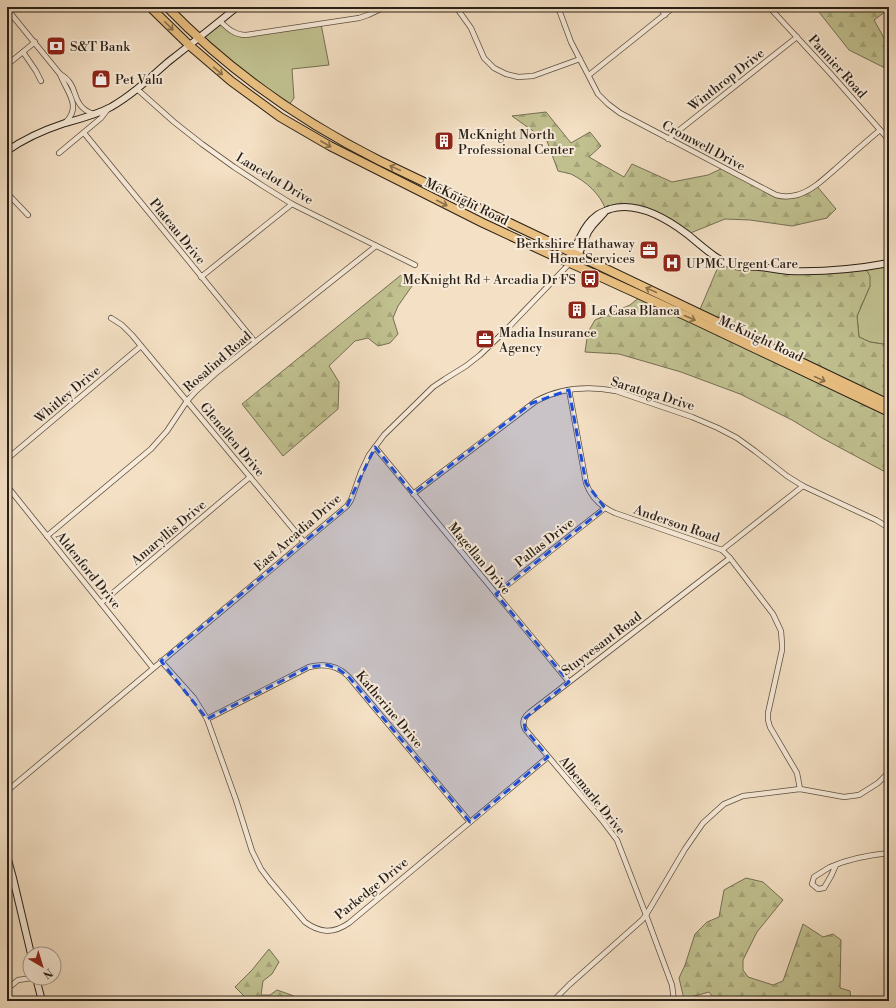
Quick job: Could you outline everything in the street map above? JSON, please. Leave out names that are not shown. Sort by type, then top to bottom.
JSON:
[{"type":"highway","name":"McKnight Road","points":[[150,7],[189,45],[253,98],[280,117],[348,156],[547,253],[695,320],[889,412]]},
{"type":"highway","name":"McKnight Road","points":[[167,7],[199,38],[238,72],[304,119],[339,140],[889,404]]},
{"type":"street","points":[[59,153],[101,118],[110,108],[137,89],[237,7]]},
{"type":"street","points":[[220,21],[232,32],[246,34],[359,18],[385,7]]},
{"type":"street","points":[[456,7],[471,28],[484,58],[494,68],[506,74],[518,77],[533,76],[580,59]]},
{"type":"street","name":"Cromwell Drive","points":[[558,7],[566,30],[598,94],[608,104],[620,113],[769,192],[783,197],[797,195],[811,188],[880,130]]},
{"type":"street","points":[[660,7],[665,14]]},
{"type":"street","points":[[589,75],[674,7]]},
{"type":"street","name":"Pannier Road","points":[[769,7],[851,96],[889,140]]},
{"type":"street","points":[[7,9],[60,74],[67,86],[71,95],[73,107],[70,117],[64,124]]},
{"type":"street","name":"Winthrop Drive","points":[[668,139],[797,37]]},
{"type":"street","points":[[7,65],[35,42]]},
{"type":"street","points":[[23,52],[36,70],[41,81]]},
{"type":"street","points":[[60,74],[66,77],[71,83],[81,107],[95,114]]},
{"type":"street","name":"Lancelot Drive","points":[[137,89],[174,122],[244,174],[292,204],[415,265]]},
{"type":"street","points":[[7,151],[27,138],[40,132],[110,108]]},
{"type":"street","name":"Plateau Drive","points":[[84,132],[255,342]]},
{"type":"street","points":[[7,193],[28,216]]},
{"type":"street","points":[[202,277],[292,204]]},
{"type":"street","points":[[570,263],[591,228],[606,210],[626,207],[652,212],[666,219],[721,260],[734,266],[759,267],[788,271],[822,271],[889,263]]},
{"type":"street","name":"Rosalind Road","points":[[47,536],[151,449],[167,431],[187,401],[215,374],[376,246]]},
{"type":"street","name":"East Arcadia Drive","points":[[7,791],[347,506],[351,500],[366,461],[374,447],[384,435],[439,383],[480,356],[570,263]]},
{"type":"street","name":"Glenellen Drive","points":[[111,318],[122,324],[141,346],[304,542]]},
{"type":"street","name":"Whitley Drive","points":[[7,459],[141,346]]},
{"type":"street","name":"Saratoga Drive","points":[[413,494],[532,403],[541,398],[554,393],[569,390],[590,388],[606,389],[616,391],[710,424],[746,444],[802,486],[876,520],[889,528]]},
{"type":"street","name":"Anderson Road","points":[[569,390],[586,483],[594,498],[615,513],[718,547],[730,558],[773,614],[780,631],[782,657],[768,713],[768,720],[770,727],[797,773],[800,789]]},
{"type":"street","name":"Magellan Drive","points":[[374,447],[569,682]]},
{"type":"street","name":"Amaryllis Drive","points":[[101,603],[250,477]]},
{"type":"street","name":"Aldenford Drive","points":[[7,486],[153,668]]},
{"type":"street","points":[[722,550],[802,486]]},
{"type":"street","name":"Pallas Drive","points":[[496,594],[606,508]]},
{"type":"street","name":"Stuyvesant Road","points":[[548,757],[523,726],[524,719],[529,713],[730,558]]},
{"type":"street","name":"Parkedge Drive","points":[[161,661],[194,698],[207,719],[236,800],[252,851],[261,869],[301,917],[312,926],[323,930],[333,931],[345,926],[548,757]]},
{"type":"street","name":"Katherine Drive","points":[[207,719],[309,667],[321,665],[333,666],[348,676],[470,822]]},
{"type":"street","name":"Albemarle Drive","points":[[548,757],[602,819],[617,840],[672,985],[674,1001]]},
{"type":"street","points":[[554,1001],[569,985],[639,924],[646,915],[685,849],[703,823],[724,804],[743,796],[800,789],[844,797],[859,795],[878,783],[889,772]]},
{"type":"street","points":[[836,865],[824,888],[818,889],[812,884],[814,877],[831,867],[836,865],[847,861],[870,855],[889,853]]},
{"type":"street","points":[[7,856],[29,946]]},
{"type":"street","points":[[7,986],[22,979]]},
{"type":"street","points":[[38,986],[42,1001]]},
{"type":"highlighted area","points":[[569,390],[586,483],[605,508],[496,594],[569,682],[524,719],[525,729],[548,757],[470,822],[348,676],[338,669],[327,665],[309,667],[207,719],[161,661],[347,506],[375,447],[413,494],[532,403]]},
{"type":"green space","points":[[815,7],[889,7],[889,9],[874,20],[889,47],[889,70],[849,50]]},
{"type":"green space","points":[[220,21],[239,34],[321,24],[329,65],[292,69],[294,98],[287,108],[199,38]]},
{"type":"green space","points":[[546,112],[571,143],[590,132],[601,146],[589,157],[624,177],[632,164],[672,182],[708,175],[723,168],[769,192],[790,197],[816,185],[836,209],[827,218],[792,226],[750,220],[725,219],[688,234],[675,225],[639,209],[606,210],[597,194],[588,185],[571,174],[558,171],[547,141],[512,116]]},
{"type":"green space","points":[[721,260],[726,263],[788,271],[864,266],[870,276],[870,286],[857,316],[859,337],[870,342],[889,345],[889,404],[698,314]]},
{"type":"green space","points":[[889,263],[889,345],[870,342],[859,337],[857,316],[870,286],[864,266]]},
{"type":"green space","points":[[401,275],[412,286],[398,306],[393,318],[398,334],[390,343],[378,346],[368,338],[355,341],[329,366],[339,382],[338,409],[283,456],[242,404]]},
{"type":"green space","points":[[641,296],[889,412],[889,474],[792,420],[740,394],[681,372],[619,354],[585,352],[588,332],[595,320],[630,305]]},
{"type":"green space","points":[[746,878],[763,882],[783,900],[757,932],[743,960],[743,970],[748,977],[773,985],[783,981],[803,924],[823,937],[833,934],[841,940],[840,988],[850,991],[851,1001],[716,1001],[709,992],[684,999],[679,978],[695,934],[707,922],[719,917],[724,890]]},
{"type":"green space","points":[[269,949],[279,962],[272,974],[263,981],[261,995],[270,995],[277,990],[294,996],[297,1001],[249,1001],[235,987],[252,970]]},
{"type":"place","name":"S&T Bank","points":[[56,46]]},
{"type":"place","name":"Pet Valu","points":[[101,79]]},
{"type":"place","name":"McKnight North Professional Center","points":[[444,141]]},
{"type":"place","name":"Berkshire Hathaway HomeServices","points":[[649,250]]},
{"type":"place","name":"UPMC Urgent Care","points":[[672,263]]},
{"type":"place","name":"McKnight Rd + Arcadia Dr FS","points":[[590,279]]},
{"type":"place","name":"La Casa Blanca","points":[[577,310]]},
{"type":"place","name":"Madia Insurance Agency","points":[[485,339]]}]
